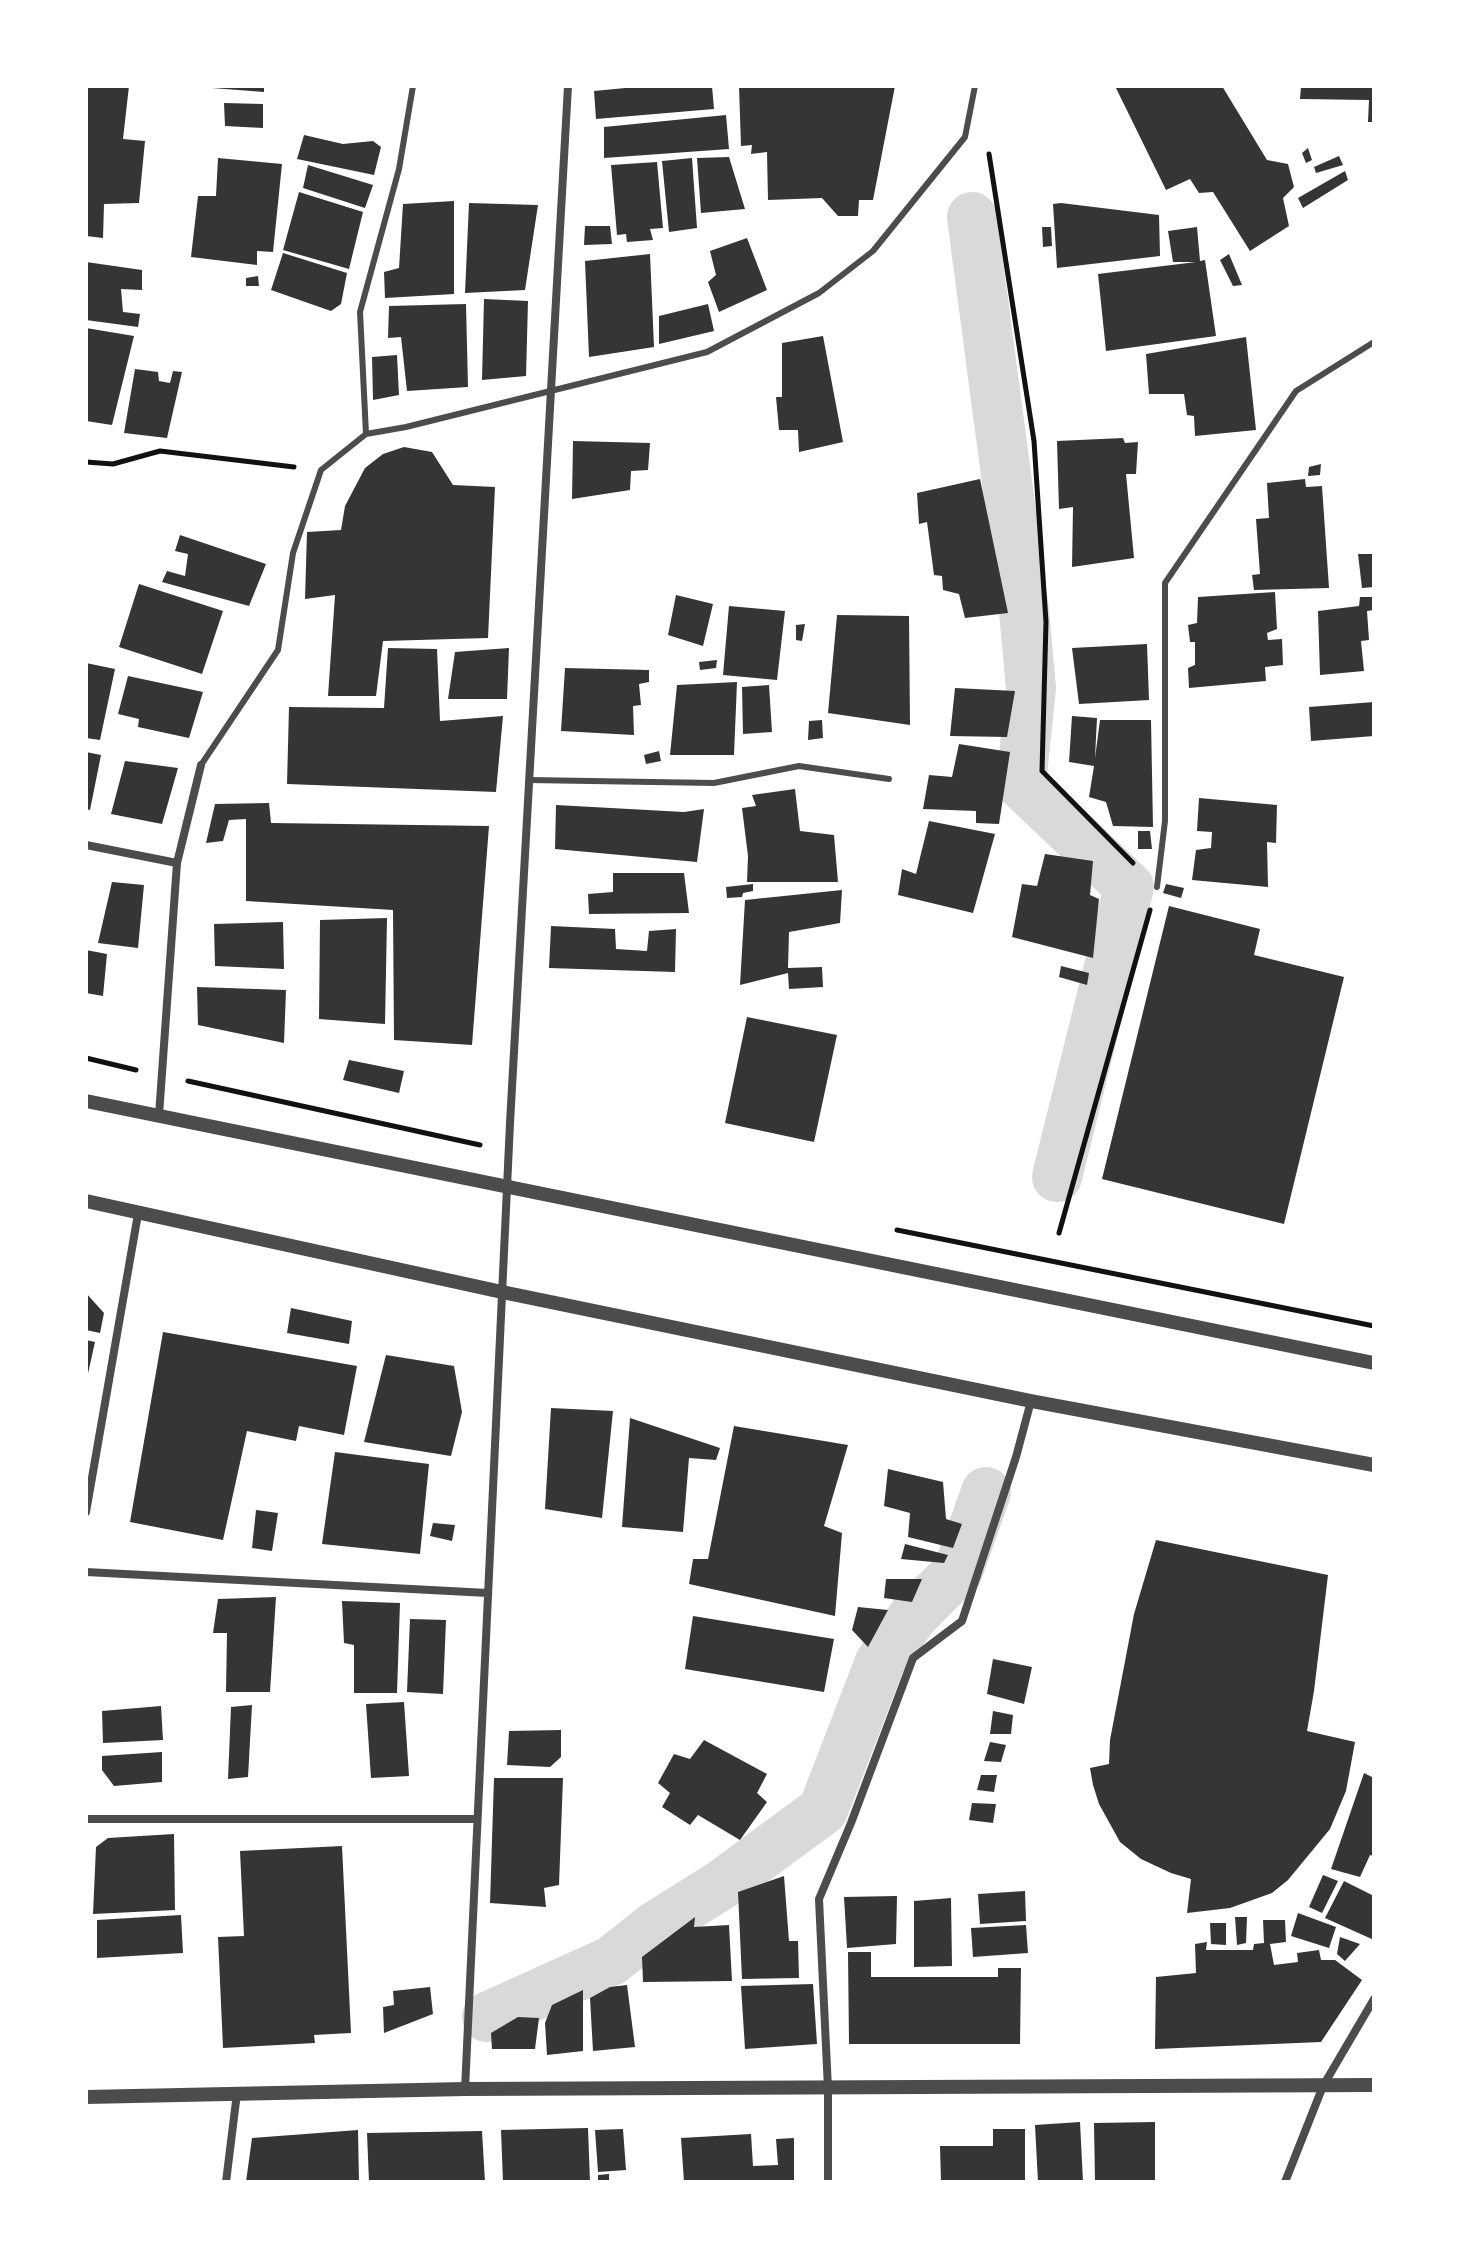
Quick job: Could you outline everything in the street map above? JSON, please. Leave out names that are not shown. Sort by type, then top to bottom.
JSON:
[{"type":"street","points":[[465,2089],[507,1188],[568,86]]},
{"type":"street","points":[[159,1115],[177,863],[201,765]]},
{"type":"street","points":[[86,845],[177,863]]},
{"type":"street","points":[[86,1101],[1374,1363]]},
{"type":"street","points":[[86,1201],[502,1292],[1031,1401],[1374,1465]]},
{"type":"street","points":[[86,1512],[138,1214]]},
{"type":"street","points":[[828,2182],[828,2089],[819,1899],[913,1658],[962,1621],[1016,1457],[1031,1401]]},
{"type":"street","points":[[86,1572],[488,1593]]},
{"type":"street","points":[[86,1819],[477,1819]]},
{"type":"street","points":[[1285,2182],[1323,2086],[1374,1999]]},
{"type":"street","points":[[86,2097],[465,2089],[1374,2085]]},
{"type":"street","points":[[226,2182],[237,2092]]},
{"type":"lane","points":[[366,434],[360,312],[399,169],[413,86]]},
{"type":"lane","points":[[201,765],[278,650],[293,553],[321,470],[366,434],[406,427],[707,352],[819,293],[873,251],[965,137],[975,86]]},
{"type":"lane","points":[[1157,887],[1165,821],[1165,583],[1296,391],[1374,342]]},
{"type":"lane","points":[[529,780],[714,783],[799,766],[889,779]]},
{"type":"path","points":[[987,140],[1034,441],[1046,622],[1042,771],[1157,887],[1059,1233]]},
{"type":"path","points":[[86,462],[113,464],[160,451],[321,470]]},
{"type":"path","points":[[86,1058],[509,1151]]},
{"type":"path","points":[[883,1227],[1374,1326]]},
{"type":"building","points":[[86,86],[129,86],[123,139],[145,141],[139,203],[104,204],[103,238],[86,236]]},
{"type":"building","points":[[264,86],[264,92],[212,88]]},
{"type":"building","points":[[646,86],[712,86],[714,109],[596,119],[594,91]]},
{"type":"building","points":[[739,86],[895,86],[873,200],[859,200],[858,216],[838,216],[822,198],[768,200],[767,152],[751,154],[752,145],[741,146]]},
{"type":"building","points":[[1115,86],[1222,86],[1267,160],[1288,164],[1294,187],[1283,198],[1289,226],[1250,251],[1213,192],[1199,193],[1190,179],[1166,190]]},
{"type":"building","points":[[1301,86],[1374,86],[1374,122],[1368,122],[1369,100],[1300,99]]},
{"type":"building","points":[[224,103],[263,104],[263,128],[225,126]]},
{"type":"building","points":[[726,115],[729,149],[604,158],[604,127]]},
{"type":"building","points":[[304,135],[343,144],[373,141],[381,147],[374,175],[297,159]]},
{"type":"building","points":[[1308,148],[1312,160],[1306,163],[1302,153]]},
{"type":"building","points":[[1339,156],[1343,165],[1316,173],[1314,167]]},
{"type":"building","points":[[729,157],[745,209],[701,213],[697,158]]},
{"type":"building","points":[[218,158],[282,164],[273,252],[257,251],[257,265],[191,257],[198,196],[216,196]]},
{"type":"building","points":[[692,158],[697,228],[669,232],[662,161]]},
{"type":"building","points":[[657,162],[663,228],[650,229],[653,240],[627,242],[626,234],[617,235],[611,165]]},
{"type":"building","points":[[308,165],[373,185],[365,208],[303,188]]},
{"type":"building","points":[[1345,171],[1348,180],[1303,208],[1298,198]]},
{"type":"building","points":[[299,192],[363,212],[349,269],[283,250]]},
{"type":"building","points":[[454,201],[454,294],[385,298],[384,272],[399,268],[403,204]]},
{"type":"building","points":[[469,203],[538,205],[525,290],[465,293]]},
{"type":"building","points":[[1053,204],[1159,215],[1160,256],[1057,268]]},
{"type":"building","points":[[585,226],[610,226],[612,244],[584,245]]},
{"type":"building","points":[[1042,227],[1051,227],[1052,246],[1043,247]]},
{"type":"building","points":[[1197,227],[1200,261],[1205,260],[1216,336],[1106,351],[1098,274],[1196,262],[1173,262],[1168,231]]},
{"type":"building","points":[[747,238],[767,290],[719,312],[708,282],[716,275],[710,251]]},
{"type":"building","points":[[283,253],[347,273],[341,304],[331,311],[271,290]]},
{"type":"building","points":[[650,254],[654,347],[589,357],[585,261]]},
{"type":"building","points":[[1229,254],[1242,285],[1233,286],[1220,260]]},
{"type":"building","points":[[86,262],[142,270],[142,290],[121,289],[123,312],[140,314],[138,327],[86,320]]},
{"type":"building","points":[[258,276],[259,286],[246,286],[246,278]]},
{"type":"building","points":[[484,299],[528,301],[526,376],[482,380]]},
{"type":"building","points":[[466,304],[468,387],[407,391],[401,337],[388,338],[389,306]]},
{"type":"building","points":[[708,304],[714,331],[659,344],[659,316]]},
{"type":"building","points":[[86,328],[134,336],[112,425],[86,421]]},
{"type":"building","points":[[823,336],[843,442],[799,452],[798,430],[779,430],[776,397],[782,397],[782,343]]},
{"type":"building","points":[[1246,337],[1256,430],[1195,436],[1194,416],[1187,415],[1184,394],[1149,394],[1146,354]]},
{"type":"building","points":[[397,355],[399,395],[373,400],[372,357]]},
{"type":"building","points":[[135,369],[158,372],[159,381],[170,383],[173,371],[182,372],[167,438],[124,433]]},
{"type":"building","points":[[1123,438],[1125,443],[1138,442],[1136,474],[1126,474],[1134,558],[1072,567],[1073,507],[1059,509],[1057,441]]},
{"type":"building","points":[[573,441],[650,443],[648,470],[631,471],[630,490],[572,499]]},
{"type":"building","points":[[404,447],[432,452],[453,485],[495,487],[488,638],[383,641],[376,696],[328,696],[335,595],[305,599],[307,532],[341,530],[345,506],[365,468],[383,454]]},
{"type":"building","points":[[1321,464],[1320,475],[1308,476],[1309,467]]},
{"type":"building","points":[[980,479],[1008,613],[965,618],[959,594],[943,590],[942,576],[934,575],[927,522],[919,524],[917,493]]},
{"type":"building","points":[[1305,479],[1306,487],[1322,486],[1329,588],[1254,590],[1252,575],[1260,574],[1256,519],[1269,518],[1267,483]]},
{"type":"building","points":[[180,535],[266,564],[249,606],[162,582],[167,571],[185,576],[188,554],[175,551]]},
{"type":"building","points":[[1358,554],[1374,554],[1374,587],[1362,588]]},
{"type":"building","points":[[139,584],[223,611],[202,674],[119,647]]},
{"type":"building","points":[[1275,592],[1277,629],[1267,633],[1268,640],[1282,639],[1283,665],[1265,667],[1266,681],[1189,688],[1188,668],[1195,665],[1195,642],[1190,642],[1188,625],[1197,623],[1198,597]]},
{"type":"building","points":[[676,595],[713,604],[703,646],[668,635]]},
{"type":"building","points":[[1360,597],[1374,597],[1374,610],[1367,611],[1369,640],[1361,641],[1364,671],[1320,675],[1318,611],[1359,606]]},
{"type":"building","points":[[729,606],[785,611],[777,680],[723,675]]},
{"type":"building","points":[[837,615],[909,616],[910,725],[828,713]]},
{"type":"building","points":[[805,624],[802,641],[796,640],[796,625]]},
{"type":"building","points":[[1147,644],[1149,700],[1079,704],[1072,648]]},
{"type":"building","points":[[388,648],[437,649],[440,721],[503,716],[496,792],[287,784],[289,707],[384,708]]},
{"type":"building","points":[[509,648],[507,699],[448,699],[455,652]]},
{"type":"building","points":[[717,660],[716,668],[700,670],[699,662]]},
{"type":"building","points":[[86,663],[115,669],[100,740],[86,738]]},
{"type":"building","points":[[565,668],[649,670],[649,682],[639,684],[641,705],[633,706],[634,735],[561,731]]},
{"type":"building","points":[[128,676],[203,692],[189,738],[138,727],[139,719],[118,714]]},
{"type":"building","points":[[737,682],[734,755],[670,755],[677,685]]},
{"type":"building","points":[[769,685],[772,732],[743,734],[742,687]]},
{"type":"building","points":[[955,688],[1015,691],[1007,737],[950,736]]},
{"type":"building","points":[[1374,702],[1374,736],[1311,741],[1309,707]]},
{"type":"building","points":[[1072,716],[1097,718],[1095,758],[1100,720],[1151,720],[1153,827],[1113,826],[1106,802],[1089,797],[1094,766],[1069,762]]},
{"type":"building","points":[[822,720],[823,738],[808,740],[809,721]]},
{"type":"building","points":[[959,744],[1010,752],[999,824],[976,823],[976,811],[923,809],[929,775],[952,777]]},
{"type":"building","points":[[659,751],[661,761],[646,764],[644,755]]},
{"type":"building","points":[[86,752],[101,755],[90,810],[86,809]]},
{"type":"building","points":[[125,761],[178,768],[162,824],[111,814]]},
{"type":"building","points":[[795,789],[800,831],[834,835],[838,882],[747,882],[748,856],[742,808],[756,806],[752,795]]},
{"type":"building","points":[[1199,798],[1277,805],[1276,843],[1267,842],[1268,887],[1192,880],[1196,850],[1211,848],[1212,832],[1197,831]]},
{"type":"building","points":[[269,803],[271,823],[489,826],[472,1045],[394,1040],[393,910],[246,901],[246,819],[229,820],[223,841],[206,843],[215,804]]},
{"type":"building","points":[[556,805],[684,812],[704,809],[697,862],[555,849]]},
{"type":"building","points":[[929,821],[995,834],[973,913],[898,895],[902,869],[916,874]]},
{"type":"building","points":[[1138,831],[1150,831],[1152,849],[1138,849]]},
{"type":"building","points":[[1045,854],[1093,861],[1090,895],[1099,899],[1093,958],[1012,937],[1022,884],[1037,886]]},
{"type":"building","points":[[613,873],[684,873],[689,913],[589,914],[588,894],[613,892]]},
{"type":"building","points":[[112,882],[144,885],[138,948],[98,943]]},
{"type":"building","points":[[753,884],[753,891],[743,893],[742,897],[727,898],[726,887]]},
{"type":"building","points":[[1166,884],[1184,888],[1181,898],[1163,893]]},
{"type":"building","points":[[842,890],[840,923],[789,932],[788,968],[822,967],[823,987],[789,989],[788,973],[740,985],[745,900]]},
{"type":"building","points":[[1169,906],[1260,929],[1254,955],[1344,977],[1284,1224],[1102,1179]]},
{"type":"building","points":[[387,918],[385,1024],[319,1019],[320,920]]},
{"type":"building","points":[[283,922],[284,969],[215,966],[214,924]]},
{"type":"building","points":[[551,926],[615,929],[616,949],[647,951],[649,931],[676,929],[675,972],[549,968]]},
{"type":"building","points":[[86,950],[107,954],[103,996],[86,993]]},
{"type":"building","points":[[1061,966],[1089,973],[1087,985],[1059,977]]},
{"type":"building","points":[[197,987],[286,990],[284,1043],[198,1025]]},
{"type":"building","points":[[747,1017],[837,1035],[814,1142],[725,1123]]},
{"type":"building","points":[[349,1060],[404,1071],[399,1093],[343,1080]]},
{"type":"building","points":[[86,1293],[104,1313],[100,1333],[86,1330]]},
{"type":"building","points":[[291,1308],[352,1321],[349,1344],[287,1333]]},
{"type":"building","points":[[163,1332],[357,1366],[344,1435],[299,1426],[296,1441],[247,1431],[223,1540],[130,1522]]},
{"type":"building","points":[[86,1340],[95,1342],[87,1378],[86,1378]]},
{"type":"building","points":[[386,1355],[454,1366],[462,1412],[451,1456],[364,1442]]},
{"type":"building","points":[[551,1408],[613,1411],[602,1518],[545,1509]]},
{"type":"building","points":[[630,1418],[720,1448],[716,1460],[689,1458],[683,1532],[622,1527]]},
{"type":"building","points":[[734,1426],[848,1445],[824,1526],[842,1533],[835,1616],[689,1584],[693,1559],[708,1559]]},
{"type":"building","points":[[335,1452],[429,1464],[420,1554],[322,1544]]},
{"type":"building","points":[[888,1469],[943,1482],[946,1519],[962,1524],[953,1548],[908,1537],[910,1513],[884,1506]]},
{"type":"building","points":[[256,1510],[278,1513],[272,1551],[252,1548]]},
{"type":"building","points":[[433,1523],[455,1525],[452,1541],[430,1536]]},
{"type":"building","points":[[1156,1540],[1328,1575],[1307,1731],[1355,1742],[1346,1791],[1330,1829],[1288,1880],[1272,1893],[1230,1908],[1187,1913],[1191,1879],[1141,1859],[1120,1842],[1099,1804],[1093,1785],[1090,1768],[1109,1764],[1110,1740],[1134,1614]]},
{"type":"building","points":[[905,1544],[948,1555],[944,1563],[901,1559]]},
{"type":"building","points":[[886,1579],[922,1579],[912,1602],[884,1598]]},
{"type":"building","points":[[276,1597],[270,1692],[226,1692],[227,1633],[213,1633],[218,1599]]},
{"type":"building","points":[[342,1601],[400,1603],[397,1693],[354,1693],[354,1645],[344,1643]]},
{"type":"building","points":[[858,1607],[888,1610],[868,1647],[852,1630]]},
{"type":"building","points":[[693,1616],[834,1639],[824,1692],[685,1669]]},
{"type":"building","points":[[410,1619],[446,1620],[443,1694],[407,1692]]},
{"type":"building","points":[[993,1659],[1032,1667],[1024,1704],[987,1694]]},
{"type":"building","points":[[404,1702],[409,1776],[371,1778],[366,1704]]},
{"type":"building","points":[[252,1705],[248,1777],[228,1779],[231,1707]]},
{"type":"building","points":[[161,1706],[163,1740],[103,1743],[102,1711]]},
{"type":"building","points":[[993,1711],[1013,1715],[1011,1734],[990,1734]]},
{"type":"building","points":[[561,1730],[561,1757],[550,1767],[507,1765],[509,1731]]},
{"type":"building","points":[[704,1740],[767,1774],[757,1793],[767,1802],[740,1840],[698,1815],[690,1825],[662,1807],[670,1793],[658,1783],[674,1754],[690,1759]]},
{"type":"building","points":[[990,1742],[1006,1745],[1001,1762],[984,1761]]},
{"type":"building","points":[[162,1752],[162,1782],[114,1786],[102,1770],[102,1756]]},
{"type":"building","points":[[1364,1773],[1374,1778],[1374,1856],[1370,1855],[1360,1877],[1331,1869]]},
{"type":"building","points":[[981,1775],[997,1775],[994,1792],[977,1790]]},
{"type":"building","points":[[494,1778],[563,1778],[559,1885],[544,1888],[546,1907],[490,1903]]},
{"type":"building","points":[[972,1803],[996,1804],[993,1823],[969,1820]]},
{"type":"building","points":[[174,1834],[175,1910],[93,1914],[96,1847],[108,1838]]},
{"type":"building","points":[[342,1846],[351,2033],[314,2035],[315,2043],[223,2048],[218,1937],[244,1936],[240,1851]]},
{"type":"building","points":[[1323,1875],[1338,1881],[1322,1913],[1309,1907]]},
{"type":"building","points":[[784,1876],[789,1941],[798,1941],[799,1978],[742,1979],[738,1892]]},
{"type":"building","points":[[1344,1881],[1374,1896],[1374,1940],[1325,1918]]},
{"type":"building","points":[[1025,1891],[1026,1921],[980,1924],[978,1894]]},
{"type":"building","points":[[897,1896],[896,1944],[847,1948],[844,1897]]},
{"type":"building","points":[[951,1898],[952,1966],[914,1967],[914,1901]]},
{"type":"building","points":[[1298,1913],[1336,1927],[1329,1948],[1291,1936]]},
{"type":"building","points":[[181,1915],[183,1953],[97,1958],[97,1920]]},
{"type":"building","points":[[695,1917],[694,1927],[729,1925],[732,1981],[643,1982],[642,1957]]},
{"type":"building","points":[[1235,1917],[1247,1917],[1246,1943],[1237,1945]]},
{"type":"building","points":[[1263,1920],[1285,1920],[1286,1942],[1270,1944],[1274,1965],[1298,1962],[1297,1953],[1319,1950],[1321,1960],[1335,1960],[1362,1980],[1321,2042],[1155,2049],[1156,1977],[1196,1973],[1195,1944],[1207,1942],[1206,1950],[1253,1950],[1254,1944],[1264,1943]]},
{"type":"building","points":[[1210,1923],[1226,1923],[1226,1945],[1211,1944]]},
{"type":"building","points":[[1026,1925],[1028,1953],[973,1957],[971,1928]]},
{"type":"building","points":[[1340,1937],[1360,1944],[1345,1961],[1337,1954]]},
{"type":"building","points":[[848,1952],[871,1952],[871,1977],[998,1977],[998,1968],[1021,1968],[1020,2044],[849,2044]]},
{"type":"building","points":[[813,1984],[817,2044],[745,2049],[741,1986]]},
{"type":"building","points":[[627,1985],[635,2047],[593,2051],[590,1998],[610,1987]]},
{"type":"building","points":[[430,1987],[433,2014],[384,2033],[383,2007],[394,2005],[393,1991]]},
{"type":"building","points":[[583,1990],[583,2051],[547,2055],[545,2023],[552,2005]]},
{"type":"building","points":[[518,2017],[539,2018],[535,2049],[492,2049],[491,2033]]},
{"type":"building","points":[[1080,2122],[1083,2182],[1038,2182],[1035,2125]]},
{"type":"building","points":[[1155,2122],[1155,2182],[1095,2182],[1094,2123]]},
{"type":"building","points":[[588,2128],[590,2182],[503,2182],[501,2130]]},
{"type":"building","points":[[623,2129],[626,2170],[598,2172],[595,2130]]},
{"type":"building","points":[[993,2129],[1025,2129],[1025,2182],[941,2182],[940,2146],[993,2146]]},
{"type":"building","points":[[358,2130],[359,2182],[246,2182],[252,2138]]},
{"type":"building","points":[[482,2131],[485,2182],[369,2182],[367,2133]]},
{"type":"building","points":[[751,2134],[753,2166],[778,2165],[776,2139],[794,2138],[794,2182],[684,2182],[681,2138]]},
{"type":"building","points":[[609,2174],[609,2182],[598,2182],[598,2175]]},
{"type":"waterway","points":[[972,217],[1024,611],[1031,688],[1021,784],[1129,887],[1057,1177]]},
{"type":"waterway","points":[[487,2017],[611,1961],[654,1927],[721,1885],[823,1810],[880,1662],[914,1615],[958,1571],[986,1492]]}]
